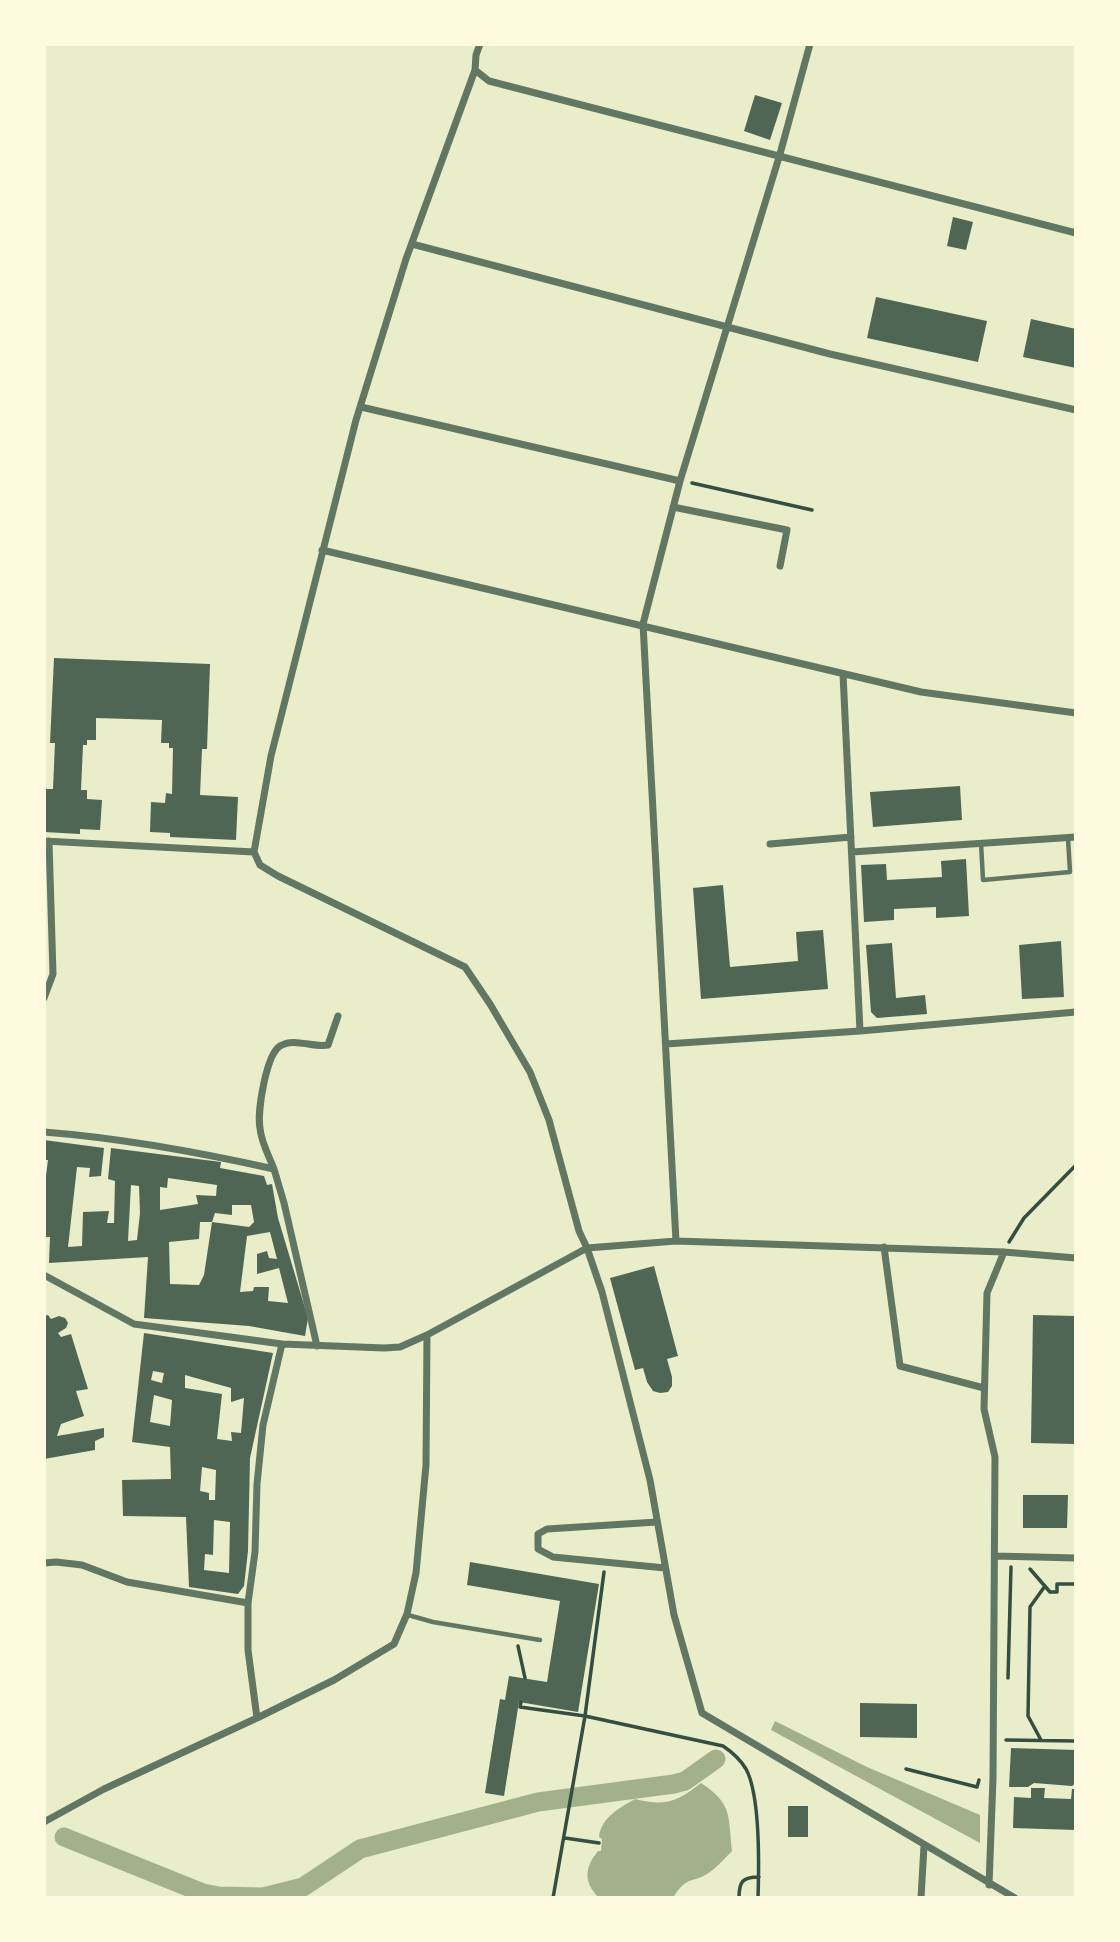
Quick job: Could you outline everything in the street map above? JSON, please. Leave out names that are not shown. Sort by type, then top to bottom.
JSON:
[{"type":"street","points":[[480,44],[474,62],[475,70],[412,244],[360,407],[271,756],[254,852],[260,866],[278,876],[465,967],[530,1072],[549,1120],[579,1231],[602,1292],[631,1400],[650,1480],[674,1615],[702,1713],[1015,1898]]},
{"type":"street","points":[[676,1241],[643,624],[680,481],[810,44]]},
{"type":"street","points":[[475,70],[489,81],[1076,233]]},
{"type":"street","points":[[412,244],[830,354],[1076,410]]},
{"type":"street","points":[[360,407],[680,481]]},
{"type":"street","points":[[673,507],[788,530],[780,566]]},
{"type":"street","points":[[322,550],[921,691],[1076,713]]},
{"type":"street","points":[[843,674],[860,1031]]},
{"type":"street","points":[[770,844],[850,837]]},
{"type":"street","points":[[852,852],[1072,837]]},
{"type":"street","points":[[44,998],[52,974],[46,841],[254,852]]},
{"type":"street","points":[[666,1044],[860,1031],[1076,1012]]},
{"type":"street","points":[[317,1346],[287,1216],[259,1128],[269,1060],[279,1046],[291,1042],[319,1047],[328,1045],[338,1016]]},
{"type":"street","points":[[44,1132],[89,1136],[221,1157],[274,1169]]},
{"type":"street","points":[[44,1275],[134,1324],[282,1344],[400,1347],[587,1248],[676,1241],[1004,1252],[1076,1258]]},
{"type":"street","points":[[884,1247],[900,1366],[984,1388]]},
{"type":"street","points":[[989,1885],[993,1778],[995,1457],[984,1409],[984,1388],[987,1293],[1004,1252]]},
{"type":"street","points":[[44,1822],[104,1789],[334,1680],[394,1644],[407,1614],[415,1573],[426,1465],[427,1335]]},
{"type":"street","points":[[257,1718],[248,1650],[248,1603],[255,1552],[257,1484],[263,1425],[282,1344]]},
{"type":"street","points":[[657,1522],[547,1529],[538,1534],[538,1549],[553,1557],[665,1568]]},
{"type":"street","points":[[995,1556],[1076,1558]]},
{"type":"street","points":[[44,1563],[82,1564],[127,1583],[248,1603]]},
{"type":"street","points":[[921,1898],[924,1846]]},
{"type":"lane","points":[[981,844],[983,880],[1070,872],[1072,837]]},
{"type":"lane","points":[[407,1614],[433,1622],[540,1640]]},
{"type":"path","points":[[680,481],[812,510]]},
{"type":"path","points":[[1004,1252],[1024,1218],[1076,1165]]},
{"type":"path","points":[[553,1898],[585,1716],[605,1564]]},
{"type":"path","points":[[1007,1686],[1011,1567],[1029,1567],[1050,1592],[1057,1592],[1057,1584],[1076,1584]]},
{"type":"path","points":[[1041,1740],[1028,1716],[1030,1607],[1045,1586]]},
{"type":"path","points":[[516,1636],[525,1678]]},
{"type":"path","points":[[521,1702],[520,1707],[585,1716],[723,1746],[732,1753],[741,1761],[752,1782],[759,1860],[758,1898]]},
{"type":"path","points":[[1005,1752],[1006,1739],[1076,1741]]},
{"type":"path","points":[[906,1769],[977,1787],[980,1778],[993,1778]]},
{"type":"path","points":[[565,1838],[599,1843]]},
{"type":"path","points":[[739,1898],[741,1880],[759,1877]]},
{"type":"shaded area","points":[[775,1721],[867,1767],[980,1815],[980,1843],[771,1730]]},
{"type":"shaded area","points":[[701,1783],[724,1805],[729,1820],[732,1851],[710,1872],[687,1882],[673,1898],[598,1897],[588,1880],[588,1868],[598,1851],[601,1851],[600,1830],[607,1819],[635,1799],[671,1801]]},
{"type":"building","points":[[755,95],[782,103],[770,140],[744,131]]},
{"type":"building","points":[[953,217],[973,222],[966,250],[947,246]]},
{"type":"building","points":[[876,297],[987,321],[978,362],[867,338]]},
{"type":"building","points":[[1031,319],[1076,329],[1076,368],[1023,357]]},
{"type":"building","points":[[54,658],[210,664],[207,749],[202,749],[200,795],[238,797],[236,840],[170,837],[170,833],[150,832],[151,802],[165,803],[166,793],[172,794],[173,748],[169,748],[169,743],[161,743],[162,720],[96,718],[96,740],[87,740],[87,745],[83,745],[81,790],[87,790],[87,799],[102,800],[100,830],[80,829],[80,834],[44,832],[44,789],[53,789],[55,743],[50,743]]},
{"type":"building","points":[[960,786],[962,820],[873,827],[870,792]]},
{"type":"building","points":[[966,859],[969,916],[936,918],[936,907],[894,909],[894,920],[864,922],[861,865],[886,864],[887,880],[942,877],[941,861]]},
{"type":"building","points":[[723,885],[730,967],[798,961],[796,932],[823,930],[828,989],[701,999],[693,888]]},
{"type":"building","points":[[1061,941],[1064,997],[1022,999],[1019,945]]},
{"type":"building","points":[[892,943],[896,998],[925,995],[927,1014],[877,1018],[871,1012],[866,945]]},
{"type":"building","points":[[44,1140],[104,1148],[101,1176],[89,1177],[90,1168],[77,1167],[68,1247],[82,1246],[83,1212],[109,1211],[107,1223],[114,1223],[115,1181],[108,1179],[111,1148],[221,1162],[220,1168],[264,1176],[267,1185],[272,1184],[278,1218],[308,1318],[305,1336],[249,1326],[144,1318],[148,1257],[49,1263],[50,1237],[44,1237],[44,1191],[48,1160],[44,1160]],"holes":[[[168,1178],[217,1185],[216,1196],[196,1195],[198,1204],[160,1210],[160,1187],[167,1188]],[[131,1185],[139,1186],[137,1240],[128,1241]],[[232,1205],[251,1205],[254,1222],[249,1227],[212,1222],[215,1213],[232,1215]],[[200,1222],[212,1222],[204,1275],[199,1285],[170,1284],[169,1242],[199,1239]],[[270,1232],[277,1259],[269,1258],[267,1251],[257,1254],[257,1274],[279,1268],[288,1303],[268,1301],[269,1287],[254,1287],[253,1291],[240,1292],[247,1236]]]},
{"type":"building","points":[[654,1266],[678,1356],[667,1359],[672,1386],[668,1392],[660,1393],[653,1391],[643,1368],[635,1370],[610,1278]]},
{"type":"building","points":[[48,1315],[51,1319],[59,1316],[65,1318],[68,1323],[66,1328],[58,1333],[61,1337],[71,1334],[88,1389],[76,1391],[84,1416],[61,1424],[57,1436],[104,1428],[104,1437],[95,1441],[95,1450],[44,1459],[44,1316]]},
{"type":"building","points":[[1033,1315],[1076,1316],[1076,1444],[1031,1443]]},
{"type":"building","points":[[144,1333],[273,1353],[250,1458],[248,1551],[244,1586],[238,1594],[189,1587],[186,1517],[123,1516],[122,1480],[171,1479],[170,1447],[132,1442]],"holes":[[[153,1371],[164,1373],[162,1383],[151,1380]],[[185,1375],[231,1388],[231,1402],[244,1398],[241,1433],[231,1432],[232,1441],[217,1439],[222,1394],[185,1388]],[[154,1395],[172,1400],[170,1426],[150,1422]],[[202,1467],[216,1470],[215,1500],[209,1500],[209,1493],[200,1491]],[[214,1520],[230,1522],[229,1573],[204,1570],[205,1554],[213,1555]]]},
{"type":"building","points":[[1023,1495],[1068,1495],[1067,1528],[1023,1528]]},
{"type":"building","points":[[470,1562],[599,1584],[578,1712],[519,1702],[504,1796],[485,1793],[500,1699],[505,1700],[509,1676],[547,1682],[560,1601],[467,1585]]},
{"type":"building","points":[[860,1703],[917,1704],[917,1738],[860,1737]]},
{"type":"building","points":[[1011,1748],[1076,1750],[1076,1783],[1072,1786],[1034,1783],[1028,1787],[1009,1787]]},
{"type":"building","points":[[1031,1788],[1045,1788],[1044,1798],[1071,1799],[1072,1789],[1076,1789],[1076,1830],[1013,1828],[1014,1797],[1031,1798]]},
{"type":"building","points":[[788,1806],[808,1806],[808,1837],[788,1837]]},
{"type":"waterway","points":[[64,1837],[203,1893],[263,1897],[303,1887],[360,1849],[538,1802],[674,1784],[685,1781],[716,1759]]}]
